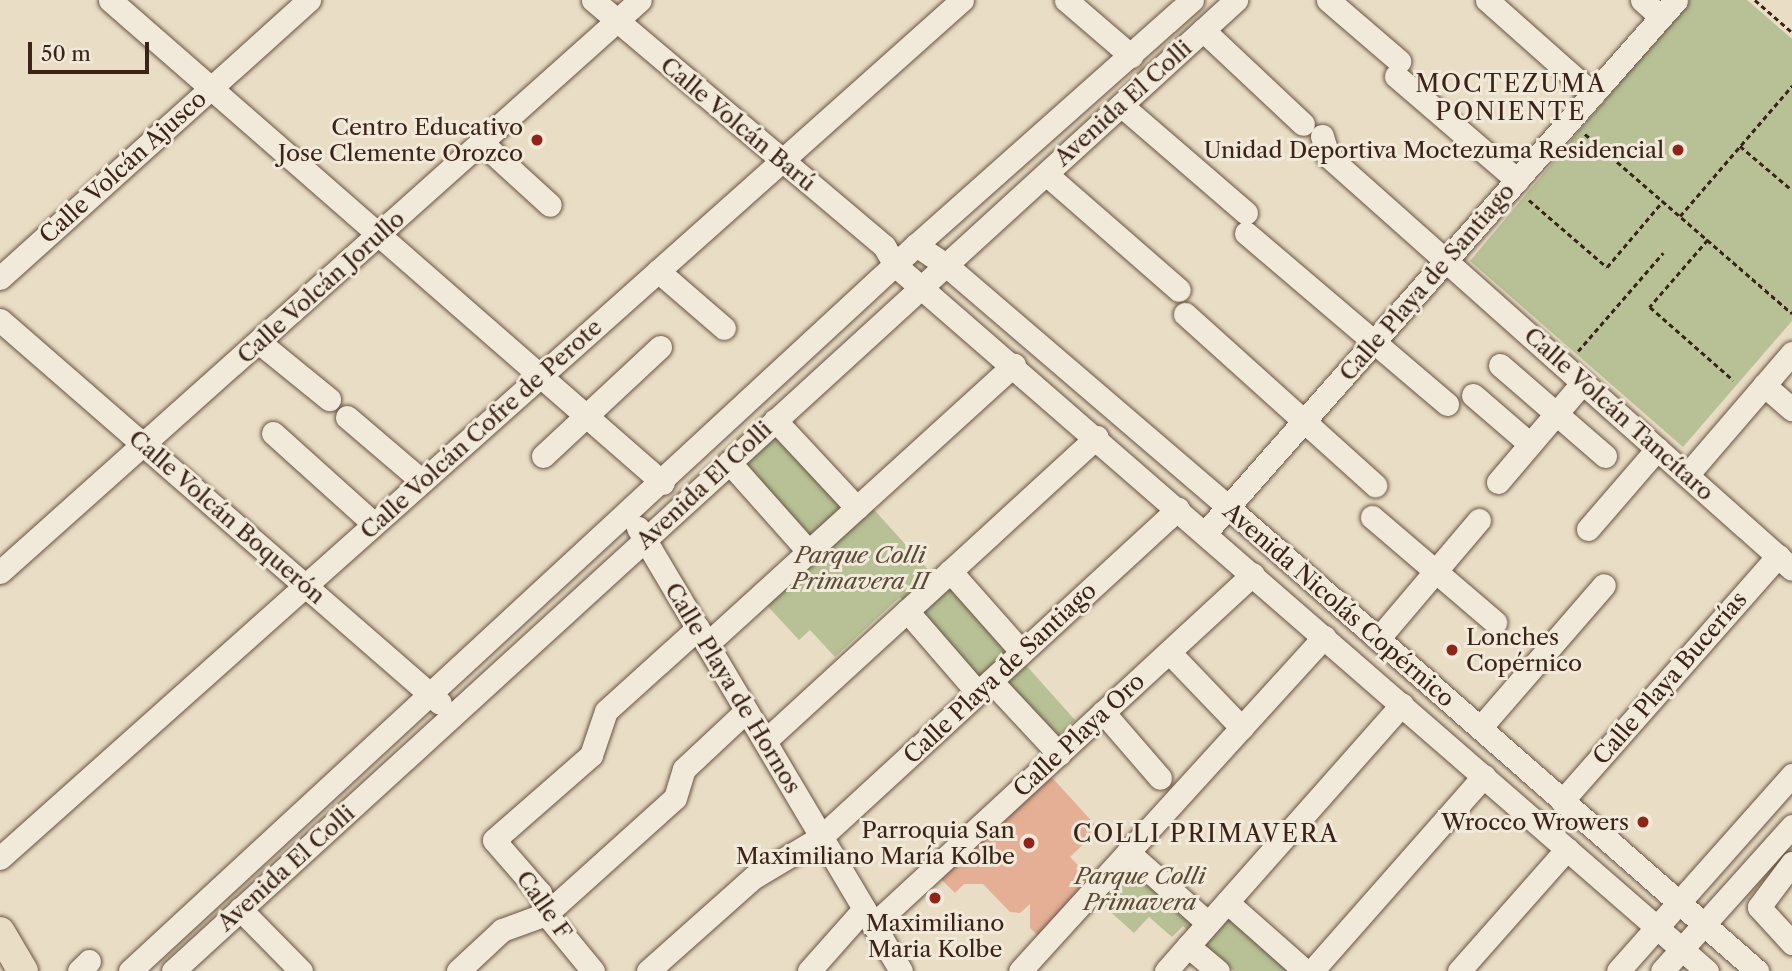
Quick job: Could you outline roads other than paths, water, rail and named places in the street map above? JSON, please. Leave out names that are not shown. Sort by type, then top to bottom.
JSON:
[{"type":"main road","points":[[0,932],[23,971]]},
{"type":"street","points":[[110,0],[663,483]]},
{"type":"street","name":"Calle Volcán Ajusco","points":[[0,278],[309,0]]},
{"type":"street","name":"Calle Volcán Jorullo","points":[[0,572],[260,343],[481,142],[606,8],[640,0]]},
{"type":"street","name":"Calle Volcán Cofre de Perote","points":[[0,858],[962,0]]},
{"type":"street","points":[[1066,0],[1130,56]]},
{"type":"street","name":"Avenida El Colli","points":[[130,971],[663,483],[889,256],[916,246],[1192,0]]},
{"type":"street","name":"Avenida El Colli","points":[[173,971],[1236,0]]},
{"type":"street","points":[[1328,0],[1517,180]]},
{"type":"street","points":[[1487,0],[1593,94]]},
{"type":"street","points":[[1642,0],[1669,8]]},
{"type":"street","name":"Calle Volcán Barú","points":[[606,8],[889,256]]},
{"type":"street","name":"Calle Playa de Santiago","points":[[1205,533],[1669,8]]},
{"type":"street","name":"Calle Volcán Tancítaro","points":[[1203,30],[1312,130],[1328,156],[1785,562]]},
{"type":"street","points":[[1121,105],[1374,342],[1447,404]]},
{"type":"street","points":[[481,142],[550,205]]},
{"type":"street","points":[[1046,174],[1179,290]]},
{"type":"street","name":"Avenida Nicolás Copérnico","points":[[916,246],[946,265],[1228,507],[1756,971]]},
{"type":"street","name":"Avenida Nicolás Copérnico","points":[[889,256],[1707,971]]},
{"type":"street","points":[[658,271],[724,328]]},
{"type":"street","points":[[1185,314],[1375,485]]},
{"type":"street","name":"Calle Volcán Boquerón","points":[[0,320],[432,694],[452,715]]},
{"type":"street","points":[[260,343],[329,399]]},
{"type":"street","points":[[542,456],[660,347]]},
{"type":"street","points":[[1687,475],[1792,353]]},
{"type":"street","points":[[702,636],[809,552],[1014,365]]},
{"type":"street","points":[[1500,365],[1605,456]]},
{"type":"street","points":[[1498,482],[1583,382]]},
{"type":"street","points":[[1765,385],[1792,409]]},
{"type":"street","points":[[1474,395],[1530,444]]},
{"type":"street","points":[[347,417],[422,481]]},
{"type":"street","points":[[775,420],[857,508]]},
{"type":"street","points":[[274,433],[374,524]]},
{"type":"street","points":[[765,741],[1097,438]]},
{"type":"street","points":[[1588,529],[1657,449]]},
{"type":"street","points":[[729,462],[809,552]]},
{"type":"street","name":"Calle Playa de Santiago","points":[[648,971],[754,877],[821,837],[1178,509]]},
{"type":"street","name":"Calle Playa de Hornos","points":[[629,513],[901,971]]},
{"type":"street","points":[[1371,517],[1495,622]]},
{"type":"street","points":[[1378,639],[1479,520]]},
{"type":"street","name":"Calle Playa Bucerías","points":[[1562,801],[1785,562]]},
{"type":"street","points":[[950,572],[1022,652]]},
{"type":"street","name":"Calle Playa Oro","points":[[809,971],[1059,754],[1253,574]]},
{"type":"street","points":[[1479,728],[1604,584]]},
{"type":"street","points":[[906,611],[1059,754]]},
{"type":"street","name":"Calle F","points":[[593,971],[546,914],[540,893],[494,841],[591,755],[606,711],[702,636]]},
{"type":"street","points":[[1020,971],[1324,637]]},
{"type":"street","points":[[1169,652],[1241,728]]},
{"type":"street","points":[[1166,971],[1402,704]]},
{"type":"street","points":[[458,971],[502,930],[546,914],[675,798],[684,769],[746,711]]},
{"type":"street","points":[[1103,712],[1160,778]]},
{"type":"street","points":[[1618,971],[1792,775]]},
{"type":"street","points":[[1312,971],[1484,776]]},
{"type":"street","points":[[1662,971],[1792,826]]},
{"type":"street","points":[[1459,971],[1567,849]]},
{"type":"street","points":[[1128,852],[1208,923]]},
{"type":"street","points":[[1792,863],[1759,907],[1792,943]]},
{"type":"street","points":[[1227,902],[1305,971]]},
{"type":"street","points":[[240,909],[301,971]]},
{"type":"street","points":[[1188,946],[1217,971]]},
{"type":"place","name":"Centro Educativo Jose Clemente Orozco","points":[[537,140]]},
{"type":"place","name":"Unidad Deportiva Moctezuma Residencial","points":[[1678,150]]},
{"type":"place","name":"Lonches Copérnico","points":[[1452,650]]},
{"type":"place","name":"Wrocco Wrowers","points":[[1643,822]]},
{"type":"place","name":"Parroquia San Maximiliano María Kolbe","points":[[1029,843]]},
{"type":"place","name":"Maximiliano Maria Kolbe","points":[[935,898]]},
{"type":"district","name":"MOCTEZUMA PONIENTE","points":[[1511,98]]},
{"type":"district","name":"COLLI PRIMAVERA","points":[[1206,834]]},
{"type":"park label","name":"Parque Colli Primavera II","points":[[860,568]]},
{"type":"park label","name":"Parque Colli Primavera","points":[[1140,889]]}]
